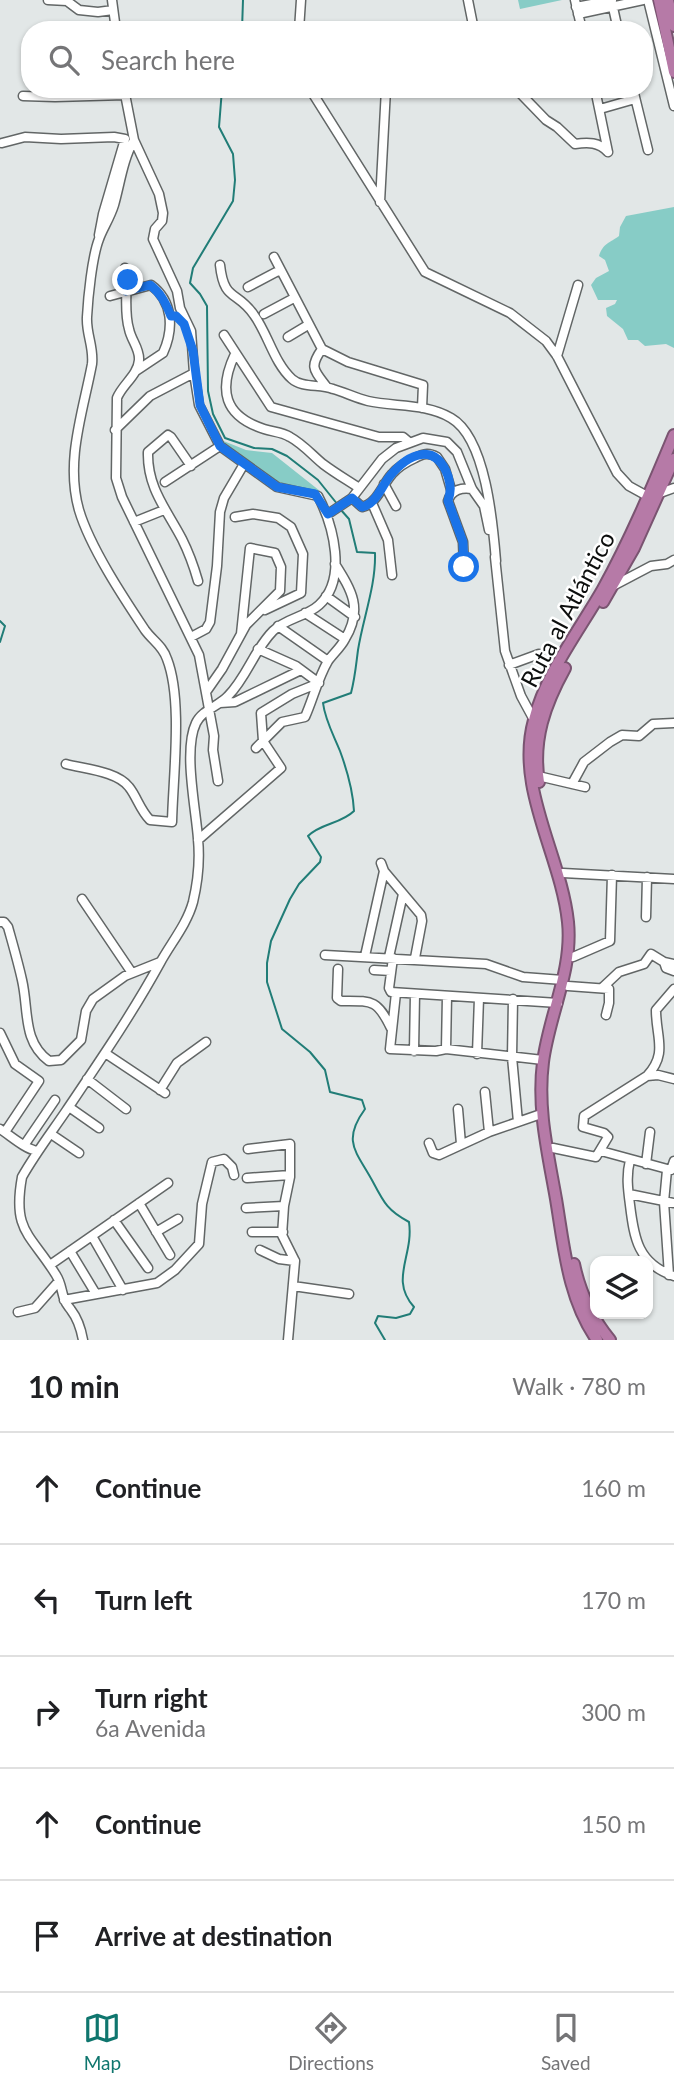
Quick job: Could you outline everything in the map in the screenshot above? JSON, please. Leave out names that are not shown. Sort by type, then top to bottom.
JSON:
[{"type":"highway","points":[[659,0],[674,72]]},
{"type":"highway","points":[[668,0],[674,26]]},
{"type":"highway","name":"Ruta al Atlántico","points":[[610,1340],[596,1323],[584,1300],[576,1273],[553,1148],[547,1083],[565,983],[568,923],[529,761],[534,720],[551,677],[618,562],[649,497],[674,435]]},
{"type":"highway","name":"Ruta al Atlántico","points":[[597,1340],[580,1308],[570,1278],[541,1114],[543,1060],[573,957],[574,929],[566,878],[538,776],[536,754],[545,706],[613,586],[674,459]]},
{"type":"street","points":[[48,0],[67,1],[79,10],[113,10]]},
{"type":"street","points":[[112,0],[115,21]]},
{"type":"street","points":[[300,21],[301,0]]},
{"type":"street","points":[[468,0],[472,21]]},
{"type":"street","points":[[577,7],[646,0],[652,21]]},
{"type":"street","points":[[612,2],[616,21]]},
{"type":"street","points":[[653,26],[674,106]]},
{"type":"street","points":[[66,764],[122,780],[129,786],[143,813],[150,820],[172,822],[176,761],[174,693],[167,656],[145,630],[90,539],[75,495],[75,451],[93,349],[87,331],[87,318],[99,238],[111,216],[130,144],[126,98]]},
{"type":"street","points":[[316,98],[425,272],[510,313],[546,341],[557,356],[617,474],[629,486],[649,497]]},
{"type":"street","points":[[380,203],[386,98]]},
{"type":"street","points":[[525,98],[575,144],[596,144],[608,152],[597,98]]},
{"type":"street","points":[[600,109],[625,98]]},
{"type":"street","points":[[635,98],[648,150]]},
{"type":"street","points":[[2,143],[25,137],[114,137],[125,139],[130,144],[159,194],[163,213],[153,239],[177,291],[180,308],[189,323],[200,405],[220,446],[277,487],[315,494],[330,513],[335,563],[335,576],[321,604],[278,626],[258,649],[227,698],[209,710],[196,724],[190,757],[199,868],[192,904],[181,930],[147,989],[22,1177],[18,1200],[20,1218],[29,1239],[60,1281],[64,1300],[79,1323],[83,1340]]},
{"type":"street","points":[[274,257],[322,349],[348,362],[423,385],[422,408]]},
{"type":"street","points":[[220,265],[222,284],[254,314],[286,373],[299,384],[326,386],[369,401],[422,408],[451,418],[465,431],[478,459],[492,513],[502,630],[509,665],[534,720]]},
{"type":"street","points":[[125,268],[128,280],[128,327],[138,349],[136,371]]},
{"type":"street","points":[[248,287],[281,270]]},
{"type":"street","points":[[110,296],[150,285],[164,300],[171,316],[163,353],[136,371],[117,398],[116,478],[134,522],[199,655],[218,781]]},
{"type":"street","points":[[557,356],[578,285]]},
{"type":"street","points":[[264,314],[294,298]]},
{"type":"street","points":[[171,316],[176,316],[184,324],[193,351]]},
{"type":"street","points":[[288,337],[308,325]]},
{"type":"street","points":[[224,335],[271,407],[379,437],[403,437],[409,442]]},
{"type":"street","points":[[322,349],[313,365],[326,386]]},
{"type":"street","points":[[235,354],[224,388],[241,418],[266,430],[287,435],[359,488]]},
{"type":"street","points":[[115,430],[150,396],[194,373]]},
{"type":"street","points":[[191,466],[168,435],[148,452],[150,475],[164,510],[188,552],[198,581]]},
{"type":"street","points":[[330,513],[350,501],[382,459],[409,442],[423,438],[447,442],[457,452],[472,489],[484,506],[496,561]]},
{"type":"street","points":[[423,438],[424,454]]},
{"type":"street","points":[[165,482],[220,446]]},
{"type":"street","points":[[350,501],[364,508],[372,503],[402,464],[424,454],[437,457],[445,469],[452,493]]},
{"type":"street","points":[[191,637],[206,629],[209,622],[217,566],[220,512],[225,494],[244,464]]},
{"type":"street","points":[[384,484],[396,506]]},
{"type":"street","points":[[464,567],[463,542],[448,501],[452,493],[460,488],[472,489]]},
{"type":"street","points":[[660,492],[674,488]]},
{"type":"street","points":[[372,503],[388,540],[392,575]]},
{"type":"street","points":[[134,522],[164,510]]},
{"type":"street","points":[[234,517],[253,514],[280,519],[291,527],[302,548],[301,593],[259,612]]},
{"type":"street","points":[[205,692],[218,676],[241,634],[279,591],[281,567],[275,553],[250,548],[241,634]]},
{"type":"street","points":[[613,586],[651,566],[667,564],[674,560]]},
{"type":"street","points":[[256,748],[282,722],[305,717],[328,662],[345,639],[355,617],[351,590],[335,563]]},
{"type":"street","points":[[326,596],[355,617]]},
{"type":"street","points":[[305,613],[345,639]]},
{"type":"street","points":[[278,626],[328,662]]},
{"type":"street","points":[[258,649],[301,670],[319,683]]},
{"type":"street","points":[[509,665],[539,654]]},
{"type":"street","points":[[219,703],[234,702],[301,670]]},
{"type":"street","points":[[198,840],[281,768],[263,741],[261,713],[292,694],[319,683]]},
{"type":"street","points":[[277,703],[282,722]]},
{"type":"street","points":[[572,784],[584,762],[622,735],[639,736],[653,724],[674,723]]},
{"type":"street","points":[[176,761],[190,757]]},
{"type":"street","points":[[538,776],[585,787]]},
{"type":"street","points":[[365,957],[382,867],[421,915],[415,958]]},
{"type":"street","points":[[563,873],[674,879]]},
{"type":"street","points":[[573,957],[610,941],[612,875]]},
{"type":"street","points":[[646,917],[647,877]]},
{"type":"street","points":[[403,894],[391,958],[391,992],[558,1003]]},
{"type":"street","points":[[82,899],[132,973]]},
{"type":"street","points":[[0,922],[4,922],[8,927],[23,982],[30,1039],[37,1053],[49,1061],[61,1060],[81,1040],[86,1012],[93,999],[104,989],[132,973],[161,962]]},
{"type":"street","points":[[603,987],[619,972],[644,964],[651,954],[674,964]]},
{"type":"street","points":[[325,955],[486,964],[523,977],[603,987],[610,991],[606,1015]]},
{"type":"street","points":[[664,961],[666,968],[674,971]]},
{"type":"street","points":[[338,969],[337,998],[341,1001],[369,1001],[376,1004],[382,1009],[392,1029]]},
{"type":"street","points":[[374,970],[391,971]]},
{"type":"street","points":[[553,1148],[594,1157],[601,1150],[607,1135],[585,1128],[583,1118],[647,1076],[657,1065],[659,1055],[656,1010],[674,989]]},
{"type":"street","points":[[396,993],[390,1049],[446,1049],[543,1060]]},
{"type":"street","points":[[414,1051],[415,994]]},
{"type":"street","points":[[446,1049],[447,996]]},
{"type":"street","points":[[477,1054],[479,998]]},
{"type":"street","points":[[513,999],[512,1057],[518,1122]]},
{"type":"street","points":[[0,1033],[15,1064],[39,1081],[3,1131],[30,1150],[37,1151]]},
{"type":"street","points":[[105,1052],[163,1092],[177,1063],[206,1042]]},
{"type":"street","points":[[647,1076],[674,1079]]},
{"type":"street","points":[[87,1079],[127,1109]]},
{"type":"street","points":[[485,1092],[489,1132]]},
{"type":"street","points":[[25,1144],[55,1100]]},
{"type":"street","points":[[69,1107],[99,1128]]},
{"type":"street","points":[[458,1109],[461,1143]]},
{"type":"street","points":[[429,1143],[433,1153],[439,1155],[461,1143],[541,1114]]},
{"type":"street","points":[[646,1164],[650,1132]]},
{"type":"street","points":[[51,1134],[79,1153]]},
{"type":"street","points":[[247,1149],[290,1144],[290,1175],[282,1235],[295,1261],[288,1340]]},
{"type":"street","points":[[601,1150],[667,1170],[672,1170],[674,1161]]},
{"type":"street","points":[[64,1300],[157,1283],[175,1270],[199,1244],[202,1204],[212,1163],[225,1159],[232,1167],[234,1175]]},
{"type":"street","points":[[630,1160],[627,1174],[637,1245],[653,1265],[672,1276]]},
{"type":"street","points":[[667,1170],[664,1202],[672,1276]]},
{"type":"street","points":[[247,1178],[290,1175]]},
{"type":"street","points":[[50,1265],[168,1183]]},
{"type":"street","points":[[629,1194],[674,1203]]},
{"type":"street","points":[[139,1203],[170,1255]]},
{"type":"street","points":[[246,1208],[284,1206]]},
{"type":"street","points":[[156,1232],[178,1219]]},
{"type":"street","points":[[114,1220],[148,1268]]},
{"type":"street","points":[[253,1232],[283,1232]]},
{"type":"street","points":[[92,1236],[123,1290]]},
{"type":"street","points":[[260,1250],[279,1259],[295,1261]]},
{"type":"street","points":[[69,1251],[96,1294]]},
{"type":"street","points":[[18,1312],[35,1308],[60,1281]]},
{"type":"street","points":[[293,1286],[349,1294]]},
{"type":"shaded area","points":[[518,0],[562,0],[520,9]]},
{"type":"shaded area","points":[[674,207],[674,348],[666,344],[645,346],[638,340],[628,340],[623,329],[607,316],[606,308],[617,300],[598,300],[591,285],[596,278],[609,271],[605,260],[599,256],[605,246],[619,236],[626,216]]},
{"type":"shaded area","points":[[221,440],[246,450],[272,453],[320,491],[318,494],[277,486],[220,443]]},
{"type":"waterway","points":[[242,21],[243,0]]},
{"type":"waterway","points":[[221,98],[219,127],[233,154],[233,201],[193,268],[190,283],[207,306],[208,391],[213,414],[225,438],[254,448],[272,449],[287,456],[318,480],[338,505]]},
{"type":"waterway","points":[[341,510],[349,519],[357,552],[375,553],[369,602],[351,693],[323,703],[347,773],[354,811],[308,836],[321,857],[320,862],[299,884],[271,941],[267,982],[282,1029],[310,1052],[325,1070],[330,1092],[362,1100],[365,1109],[354,1130],[354,1147],[384,1201],[391,1210],[409,1222],[403,1287],[414,1307],[410,1314],[396,1318],[378,1316],[375,1323],[385,1340]]},
{"type":"waterway","points":[[0,621],[5,626],[0,642]]},
{"type":"route","points":[[128,280],[126,291],[144,285],[155,288],[171,316],[176,316],[184,324],[193,351],[200,405],[220,446],[277,487],[315,494],[328,514],[352,498],[364,508],[372,503],[391,474],[402,464],[424,454],[432,454],[445,469],[450,483],[452,493],[448,501],[449,507],[463,542],[464,567]]}]
